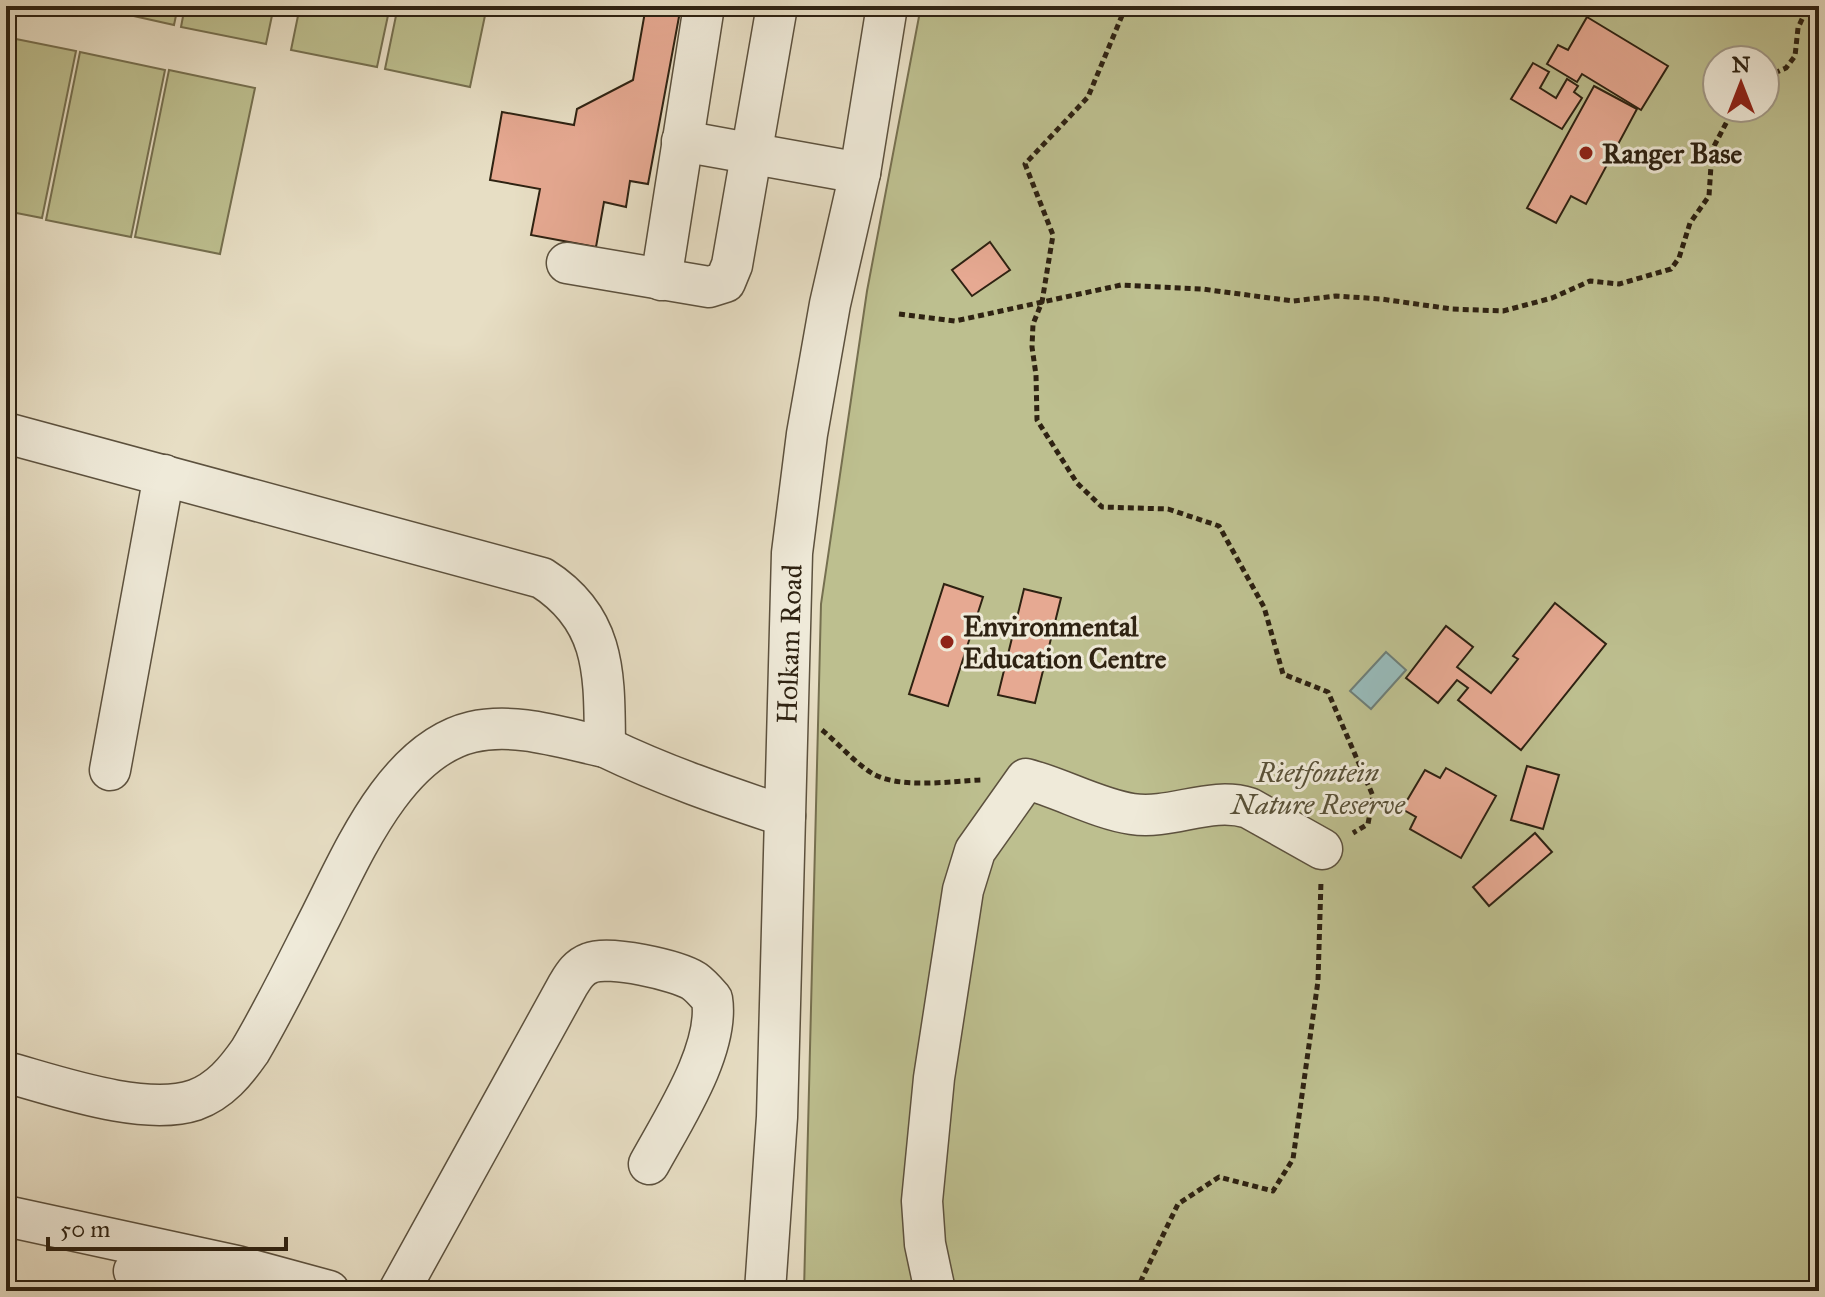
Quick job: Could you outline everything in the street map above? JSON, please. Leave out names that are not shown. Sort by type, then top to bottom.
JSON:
[{"type":"street","points":[[661,280],[704,6]]},
{"type":"street","points":[[567,263],[709,287],[725,282],[732,265],[777,6]]},
{"type":"street","name":"Holkam Road","points":[[765,1291],[777,1117],[792,553],[807,434],[830,304],[860,173],[887,6]]},
{"type":"street","points":[[682,141],[860,173]]},
{"type":"street","points":[[6,433],[542,578],[564,592],[581,613],[594,637],[604,678],[605,747]]},
{"type":"street","points":[[110,770],[164,475]]},
{"type":"street","points":[[6,1072],[89,1094],[151,1105],[195,1100],[214,1090],[233,1074],[250,1051],[362,836],[388,795],[442,744],[470,732],[498,728],[529,731],[605,747],[684,781],[785,816]]},
{"type":"street","points":[[935,1291],[925,1244],[922,1201],[934,1078],[963,890],[975,851],[1026,779],[1130,814],[1236,804],[1249,808],[1322,849]]},
{"type":"street","points":[[399,1291],[576,971],[600,960],[676,974],[693,980],[712,999],[713,1025],[695,1081],[649,1164]]},
{"type":"street","points":[[6,1216],[239,1282]]},
{"type":"street","points":[[6,1239],[239,1282],[329,1291]]},
{"type":"path","points":[[1126,6],[1088,97],[1025,164],[1053,235],[1042,302],[1033,324],[1037,420],[1077,483],[1102,507],[1168,509],[1219,526],[1264,607],[1283,674],[1328,692],[1373,796],[1368,824],[1322,849],[1318,981],[1293,1159],[1273,1191],[1219,1177],[1178,1204],[1136,1291]]},
{"type":"path","points":[[1781,70],[1795,56],[1798,28],[1808,6]]},
{"type":"path","points":[[899,314],[955,321],[1121,285],[1202,289],[1293,301],[1336,296],[1452,309],[1503,311],[1552,298],[1590,281],[1619,284],[1671,269],[1679,258],[1690,223],[1709,196],[1712,150],[1726,124]]},
{"type":"path","points":[[786,721],[824,731],[869,772],[897,782],[1026,779]]},
{"type":"green space","points":[[89,6],[178,6],[174,25]]},
{"type":"green space","points":[[185,6],[274,6],[266,44],[181,27]]},
{"type":"green space","points":[[300,6],[390,6],[377,67],[291,50]]},
{"type":"green space","points":[[398,6],[487,6],[470,87],[385,69]]},
{"type":"green space","name":"Rietfontein Nature Reserve","points":[[921,6],[1819,6],[1819,1291],[804,1291],[821,604],[867,291]]},
{"type":"green space","points":[[6,37],[76,51],[42,218],[6,211]]},
{"type":"green space","points":[[80,52],[165,70],[131,237],[46,220]]},
{"type":"green space","points":[[169,70],[255,88],[220,254],[135,237]]},
{"type":"water","points":[[1386,652],[1406,670],[1371,709],[1350,691]]},
{"type":"building","points":[[646,6],[681,6],[648,184],[630,181],[626,207],[604,202],[596,247],[531,235],[540,189],[490,180],[502,112],[574,125],[577,109],[633,80]]},
{"type":"building","points":[[1587,17],[1668,66],[1641,110],[1582,74],[1577,82],[1547,64],[1558,45],[1568,50]]},
{"type":"building","points":[[1533,63],[1549,72],[1540,88],[1556,98],[1567,79],[1578,86],[1574,92],[1582,98],[1562,129],[1511,99]]},
{"type":"building","name":"Ranger Base","points":[[1594,86],[1637,109],[1586,204],[1571,196],[1556,223],[1527,208]]},
{"type":"building","points":[[990,242],[1010,270],[972,296],[952,270]]},
{"type":"building","name":"Environmental Education Centre","points":[[944,584],[983,597],[948,706],[909,694]]},
{"type":"building","points":[[1024,589],[1061,598],[1035,703],[998,695]]},
{"type":"building","points":[[1555,603],[1606,644],[1521,750],[1458,700],[1468,688],[1457,680],[1438,703],[1406,678],[1446,626],[1473,647],[1457,667],[1491,693],[1518,659],[1513,656]]},
{"type":"building","points":[[1527,766],[1559,775],[1543,829],[1511,820]]},
{"type":"building","points":[[1446,768],[1496,796],[1461,858],[1410,829],[1416,817],[1402,809],[1425,770],[1440,778]]},
{"type":"building","points":[[1535,833],[1552,852],[1489,906],[1473,887]]},
{"type":"place","name":"Ranger Base","points":[[1586,153]]},
{"type":"place","name":"Environmental Education Centre","points":[[947,642]]}]
